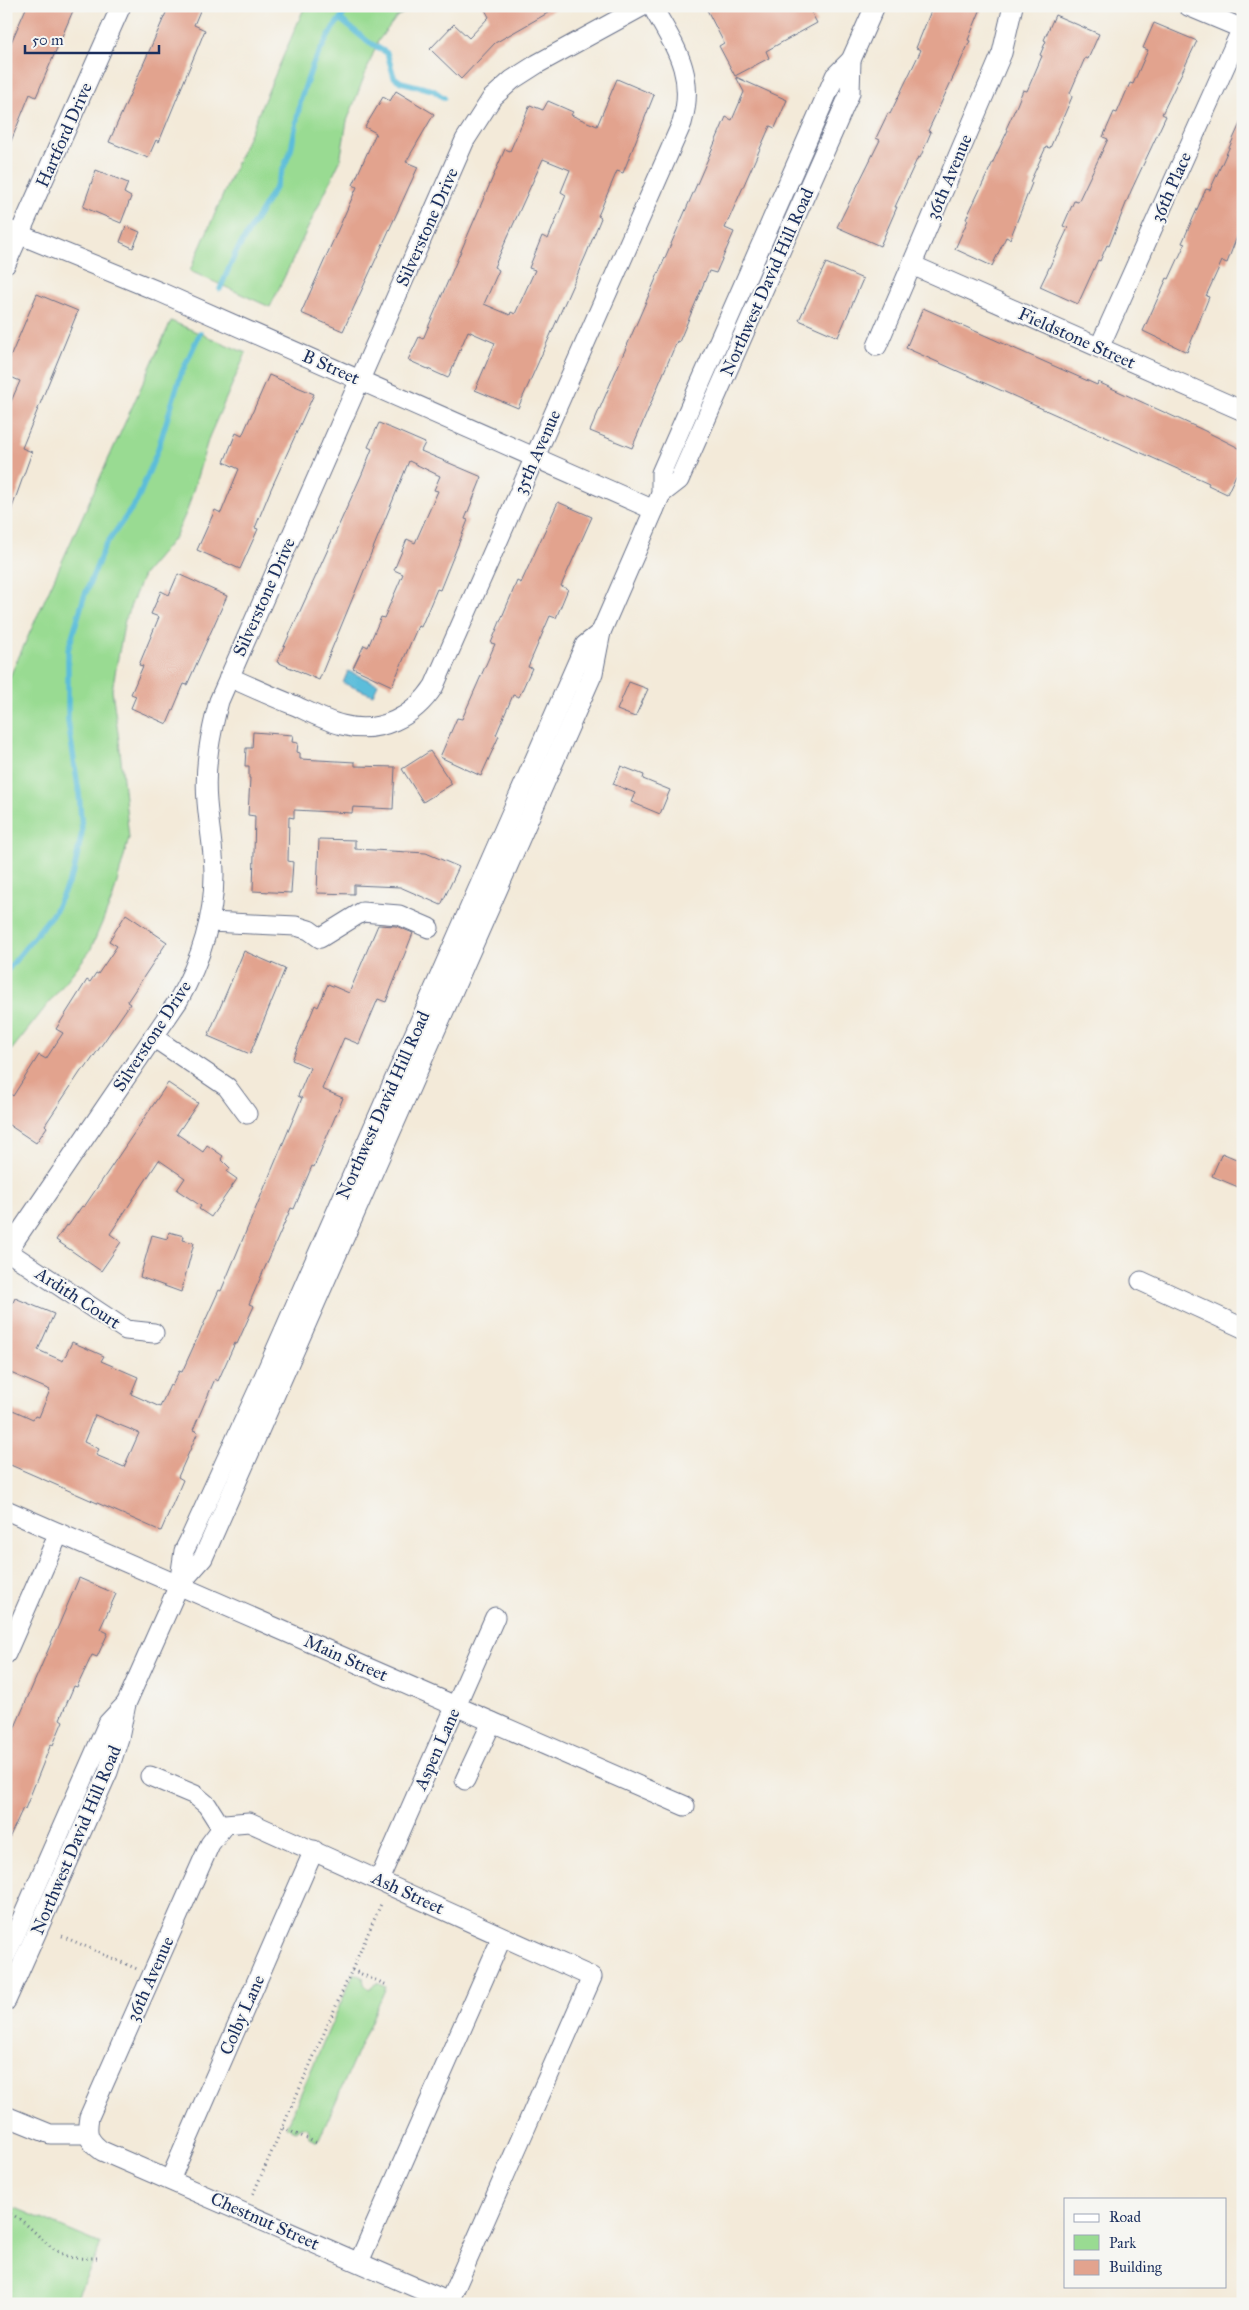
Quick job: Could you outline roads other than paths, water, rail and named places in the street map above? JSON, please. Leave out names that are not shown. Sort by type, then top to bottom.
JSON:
[{"type":"street","name":"Hartford Drive","points":[[6,264],[13,232],[121,6]]},
{"type":"street","name":"Silverstone Drive","points":[[7,1252],[186,987],[199,959],[210,922],[214,874],[207,805],[206,763],[213,721],[229,677],[465,140],[492,98],[524,71],[643,6]]},
{"type":"street","name":"35th Avenue","points":[[229,677],[329,721],[349,727],[378,726],[398,720],[426,698],[434,686],[686,111],[688,89],[684,68],[679,53],[652,6]]},
{"type":"street","name":"Northwest David Hill Road","points":[[6,2001],[108,1772],[119,1738],[126,1704],[179,1585],[184,1551],[258,1388],[585,645],[601,632],[658,502],[679,480],[850,93],[851,60],[875,6]]},
{"type":"street","name":"36th Avenue","points":[[877,346],[1002,53],[1013,6]]},
{"type":"street","points":[[1188,6],[1242,28]]},
{"type":"street","name":"36th Place","points":[[1100,348],[1242,28]]},
{"type":"street","name":"B Street","points":[[13,232],[160,292],[535,457],[658,502]]},
{"type":"street","name":"Fieldstone Street","points":[[912,265],[1243,411]]},
{"type":"street","points":[[210,922],[296,926],[309,930],[320,938],[362,912],[399,915],[429,928]]},
{"type":"street","points":[[153,1037],[227,1087],[247,1114]]},
{"type":"street","name":"Ardith Court","points":[[7,1252],[126,1330],[154,1333]]},
{"type":"street","points":[[1141,1281],[1243,1328]]},
{"type":"street","name":"Main Street","points":[[6,1510],[685,1806]]},
{"type":"street","points":[[6,1654],[59,1534]]},
{"type":"street","name":"Aspen Lane","points":[[379,1880],[495,1618]]},
{"type":"street","name":"Northwest David Hill Road","points":[[6,1955],[108,1723],[126,1704]]},
{"type":"street","points":[[465,1780],[492,1722]]},
{"type":"street","points":[[150,1776],[195,1795],[207,1805],[221,1827]]},
{"type":"street","name":"Ash Street","points":[[221,1827],[225,1824],[249,1822],[314,1850],[502,1938],[592,1977],[449,2302]]},
{"type":"street","name":"36th Avenue","points":[[86,2134],[90,2118],[151,1975],[210,1844],[221,1827]]},
{"type":"street","name":"Colby Lane","points":[[170,2180],[314,1850]]},
{"type":"street","points":[[359,2262],[502,1938]]},
{"type":"street","points":[[6,2116],[50,2134],[86,2134]]},
{"type":"street","name":"Chestnut Street","points":[[86,2134],[92,2144],[102,2151],[449,2302]]},
{"type":"water","points":[[348,671],[378,684],[373,695],[343,683]]},
{"type":"waterway","points":[[220,289],[235,254],[275,188],[291,150],[301,98],[313,64],[333,28],[350,6]]},
{"type":"waterway","points":[[340,19],[367,41],[387,53],[394,77],[401,82],[433,90],[444,98]]},
{"type":"waterway","points":[[6,972],[54,912],[74,871],[82,832],[79,793],[68,721],[68,650],[84,597],[105,546],[137,501],[157,452],[181,374],[200,333]]}]
